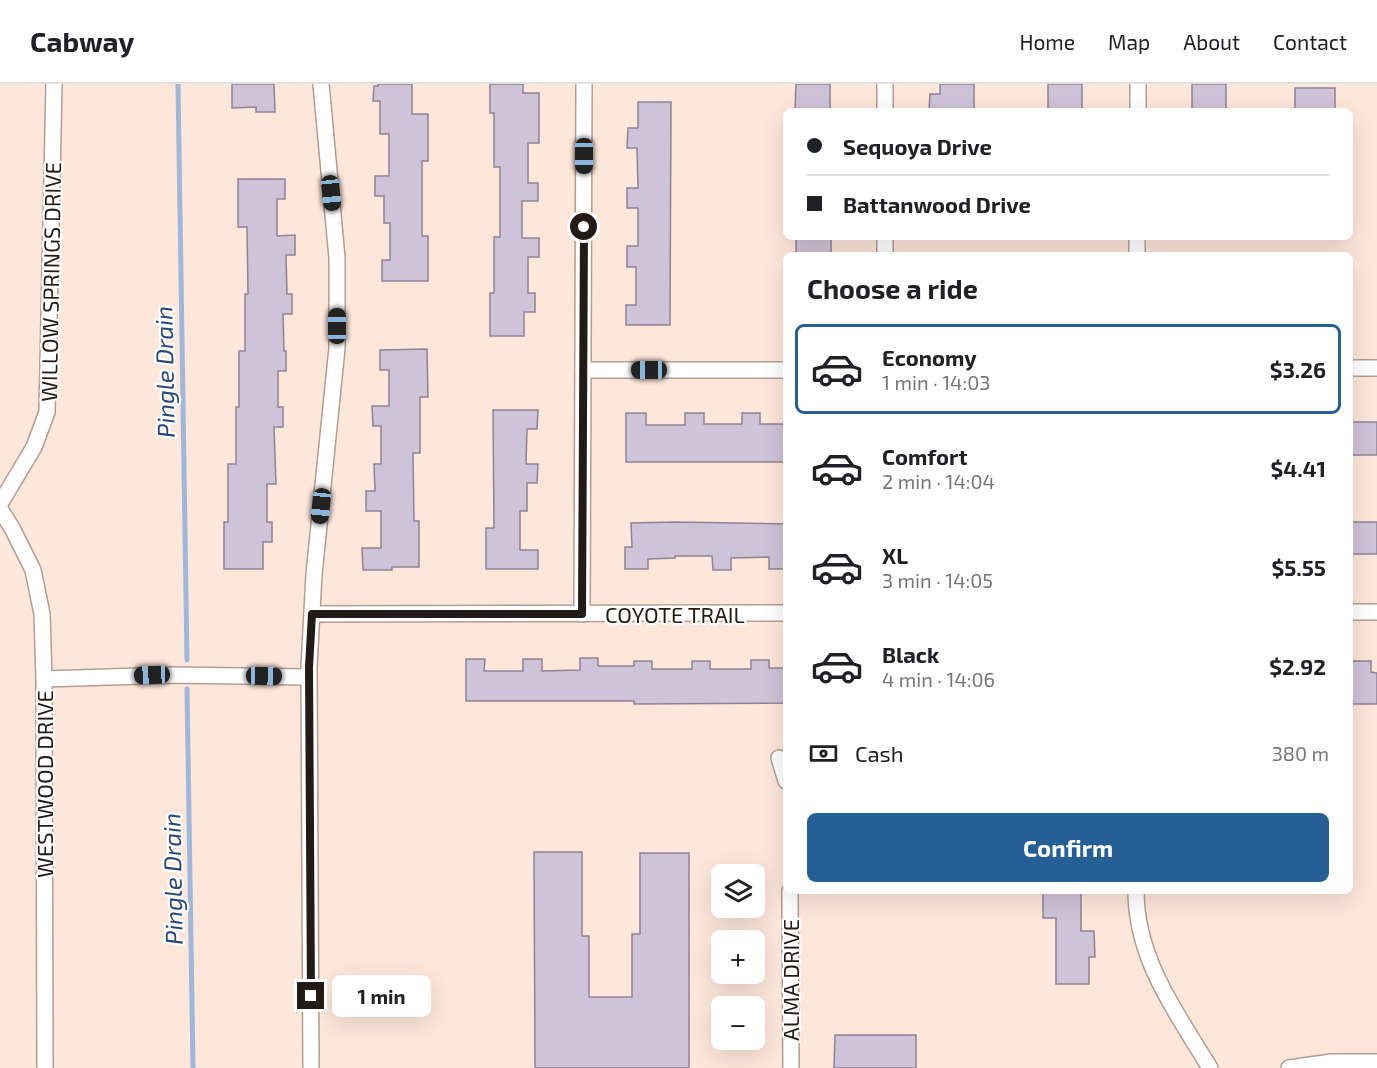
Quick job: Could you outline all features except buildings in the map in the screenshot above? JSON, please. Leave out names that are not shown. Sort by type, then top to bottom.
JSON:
[{"type":"street","name":"WILLOW SPRINGS DRIVE","points":[[0,504],[34,447],[47,412],[54,84]]},
{"type":"street","points":[[311,1068],[309,677],[314,574],[337,348],[337,258],[321,84]]},
{"type":"street","points":[[582,614],[584,84]]},
{"type":"street","points":[[885,84],[885,108]]},
{"type":"street","points":[[1138,84],[1138,108]]},
{"type":"street","points":[[1353,368],[1377,368]]},
{"type":"street","points":[[583,370],[783,370]]},
{"type":"street","name":"WESTWOOD DRIVE","points":[[0,509],[33,570],[42,614],[45,1068]]},
{"type":"street","points":[[1353,612],[1377,612]]},
{"type":"street","name":"COYOTE TRAIL","points":[[312,614],[783,613]]},
{"type":"street","points":[[44,679],[174,675],[309,677]]},
{"type":"street","points":[[779,758],[783,771]]},
{"type":"street","name":"ALMA DRIVE","points":[[790,894],[790,1068]]},
{"type":"street","points":[[1136,894],[1139,929],[1154,975],[1210,1068]]},
{"type":"street","points":[[1289,1068],[1332,1062],[1377,1062]]},
{"type":"waterway","name":"Pingle Drain","points":[[178,84],[187,660]]},
{"type":"waterway","name":"Pingle Drain","points":[[187,689],[193,1068]]},
{"type":"route","points":[[311,996],[309,667],[312,614],[582,614],[584,227]]}]
